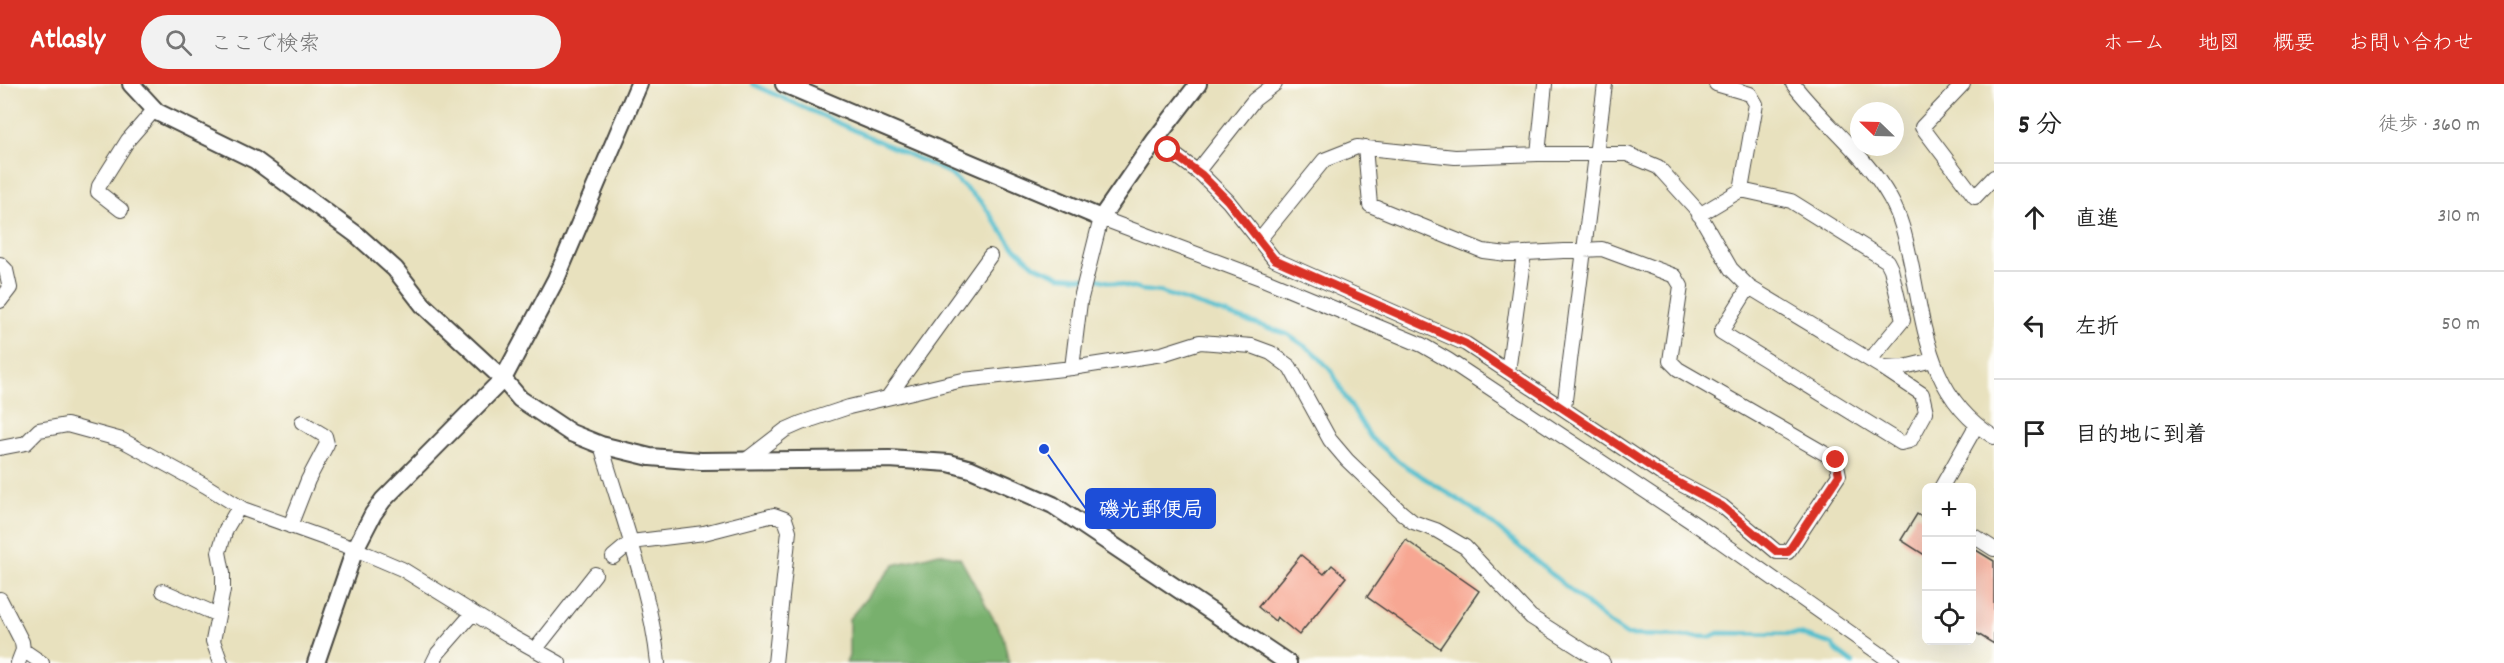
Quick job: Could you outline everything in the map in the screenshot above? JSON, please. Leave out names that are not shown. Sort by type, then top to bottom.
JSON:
[{"type":"street","points":[[131,84],[155,109],[182,125],[255,160],[357,235],[395,269],[423,305],[504,379],[520,399],[571,433],[601,445],[650,457],[701,461],[889,459],[949,463],[987,474],[1053,504],[1288,663]]},
{"type":"street","points":[[316,663],[355,549],[373,514],[383,500],[504,379],[556,279],[639,84]]},
{"type":"street","points":[[784,84],[1101,218],[1263,279],[1422,345],[1713,536],[1893,663]]},
{"type":"street","points":[[1072,368],[1083,285],[1101,218],[1155,140],[1198,84]]},
{"type":"street","points":[[1197,172],[1254,100],[1275,84]]},
{"type":"street","points":[[1538,154],[1545,84]]},
{"type":"street","points":[[1564,408],[1605,84]]},
{"type":"street","points":[[1716,84],[1750,94],[1756,104],[1741,190]]},
{"type":"street","points":[[1793,84],[1863,160],[1891,199],[1903,224],[1926,340],[1943,386],[1960,411],[1976,426],[1994,437]]},
{"type":"street","points":[[1963,84],[1922,127],[1974,197],[1994,177]]},
{"type":"street","points":[[121,210],[98,192],[99,186],[128,140],[155,109]]},
{"type":"street","points":[[1155,140],[1197,172],[1228,201],[1274,259],[1466,344],[1660,473],[1722,506],[1777,552],[1788,552],[1839,475],[1836,460],[1699,381],[1670,361],[1681,286],[1675,276],[1602,249],[1524,253],[1483,251],[1370,206],[1365,147]]},
{"type":"street","points":[[1259,240],[1324,160],[1339,152],[1365,147],[1455,157],[1627,154],[1658,167],[1699,215],[1731,269],[1749,287],[1922,394],[1926,412],[1910,441],[1901,443],[1721,332],[1749,287]]},
{"type":"street","points":[[1699,215],[1741,190],[1791,201],[1887,261],[1891,268],[1903,320],[1869,360]]},
{"type":"street","points":[[1508,372],[1524,253]]},
{"type":"street","points":[[888,397],[990,256]]},
{"type":"street","points":[[0,264],[6,270],[10,288],[0,302]]},
{"type":"street","points":[[746,460],[785,430],[849,407],[963,380],[1072,368],[1162,354],[1200,342],[1252,346],[1271,353],[1290,367],[1330,440],[1347,460],[1402,513],[1413,522],[1436,530],[1465,547],[1531,617],[1604,663]]},
{"type":"street","points":[[1883,368],[1904,368],[1933,360]]},
{"type":"street","points":[[290,526],[308,480],[327,444],[325,436],[302,422]]},
{"type":"street","points":[[0,448],[26,443],[39,430],[67,425],[122,440],[206,486],[239,507],[402,568],[559,663]]},
{"type":"street","points":[[1944,483],[1976,426]]},
{"type":"street","points":[[601,445],[631,542],[656,637],[658,663]]},
{"type":"street","points":[[221,663],[213,642],[223,590],[219,552],[221,540],[239,507]]},
{"type":"street","points":[[614,557],[631,542],[704,533],[774,515],[785,519],[789,531],[775,663]]},
{"type":"street","points":[[1974,537],[1994,549]]},
{"type":"street","points":[[535,650],[595,574]]},
{"type":"street","points":[[163,591],[218,615]]},
{"type":"street","points":[[0,599],[24,650],[42,663]]},
{"type":"street","points":[[434,663],[438,652],[473,612]]},
{"type":"street","points":[[18,663],[24,650]]},
{"type":"green space","points":[[939,553],[960,558],[1003,636],[1009,663],[846,663],[849,656],[849,619],[894,565]]},
{"type":"building","points":[[1917,514],[1922,517],[1922,553],[1901,540]]},
{"type":"building","points":[[1406,540],[1479,591],[1440,648],[1367,597]]},
{"type":"building","points":[[1976,550],[1994,561],[1994,644],[1976,633]]},
{"type":"building","points":[[1301,555],[1324,574],[1332,565],[1346,577],[1299,635],[1277,617],[1275,621],[1258,607]]},
{"type":"waterway","points":[[752,84],[949,173],[982,203],[1012,245],[1034,265],[1060,276],[1098,279],[1141,290],[1160,292],[1287,334],[1315,353],[1333,373],[1371,438],[1401,463],[1482,515],[1608,622],[1627,635],[1710,637],[1718,633],[1799,634],[1832,644],[1837,651],[1853,663]]},
{"type":"place","name":"磯光郵便局","points":[[1044,449]]},
{"type":"route","points":[[1168,150],[1202,175],[1228,201],[1274,259],[1466,344],[1660,473],[1722,506],[1777,552],[1788,552],[1839,475],[1836,460]]}]
